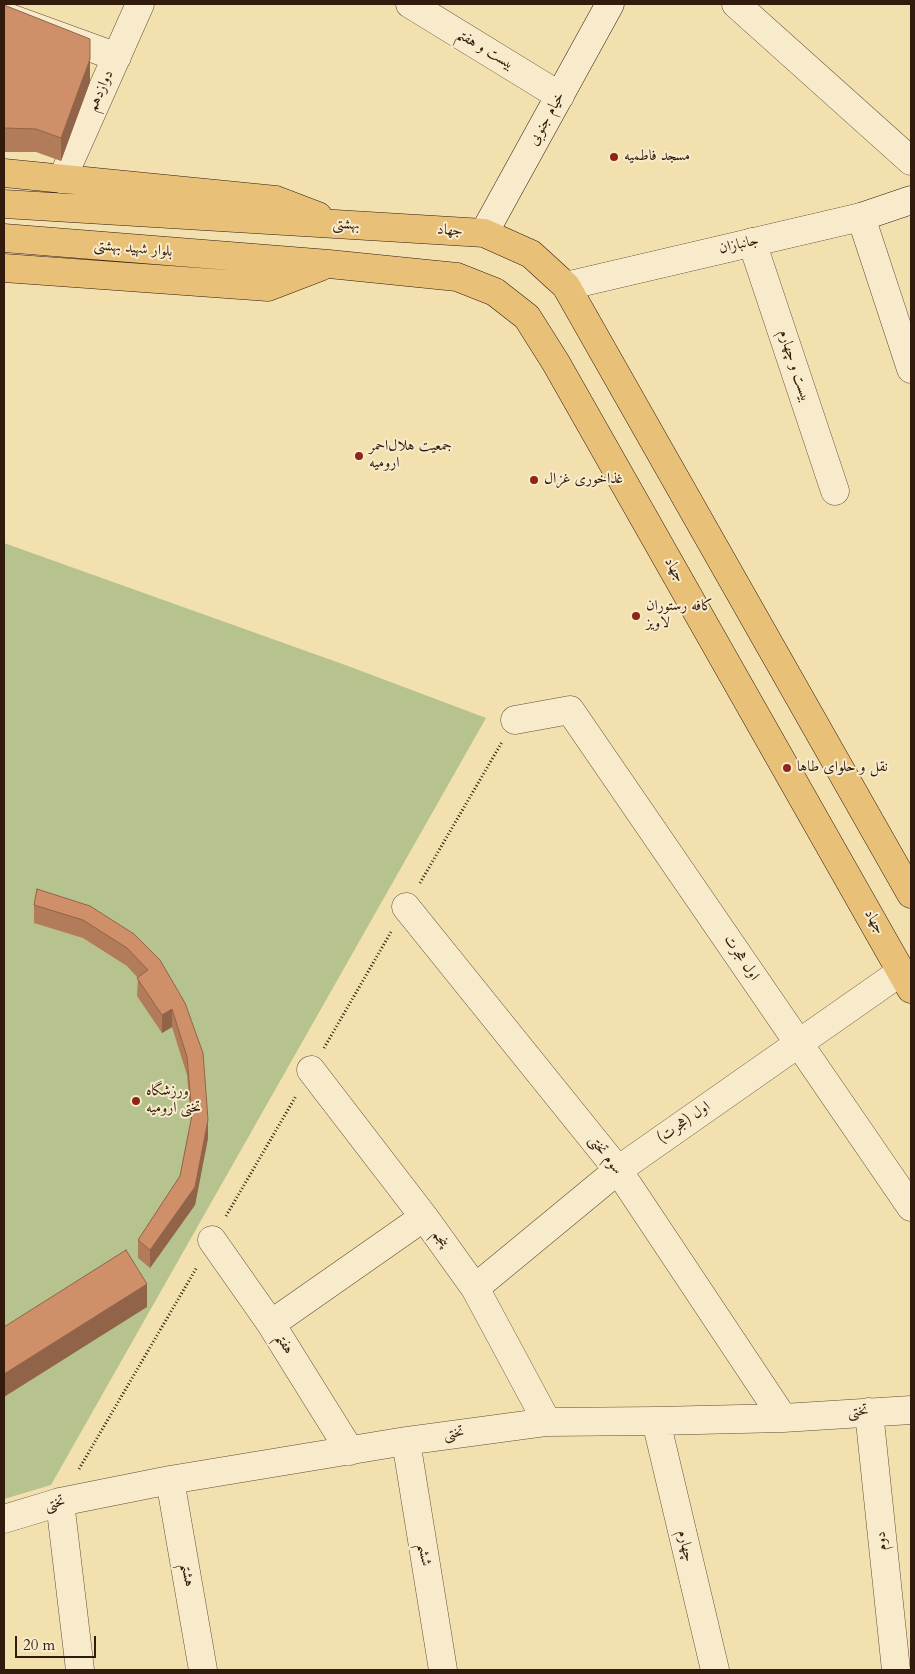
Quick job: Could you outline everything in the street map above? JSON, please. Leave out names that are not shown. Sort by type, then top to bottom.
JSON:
[{"type":"main road","points":[[4,173],[276,200],[340,224]]},
{"type":"main road","name":"بهشتی","points":[[4,204],[263,221],[429,229]]},
{"type":"main road","name":"جهاد","points":[[429,229],[484,233],[531,254],[566,286],[911,894]]},
{"type":"main road","name":"بلوار شهید بهشتی","points":[[4,238],[329,264]]},
{"type":"main road","points":[[4,268],[268,287],[329,264]]},
{"type":"main road","name":"جهاد","points":[[329,264],[457,277],[495,292],[527,317],[561,372],[906,980]]},
{"type":"street","name":"دوازدهم","points":[[62,179],[140,4]]},
{"type":"street","name":"بیست و هفتم","points":[[410,4],[560,96]]},
{"type":"street","name":"خیام جنوبی","points":[[484,233],[610,4]]},
{"type":"street","points":[[736,4],[911,161]]},
{"type":"street","points":[[4,16],[117,57]]},
{"type":"street","name":"جانبازان","points":[[566,286],[861,217],[911,200]]},
{"type":"street","points":[[861,217],[911,369]]},
{"type":"street","name":"بیست و چهارم","points":[[752,242],[835,490]]},
{"type":"street","name":"اول هجرت","points":[[515,720],[570,710],[911,1207]]},
{"type":"street","name":"سوم تختی","points":[[406,907],[618,1170],[783,1418]]},
{"type":"street","name":"اول (هجرت)","points":[[475,1288],[618,1170],[799,1043],[906,980]]},
{"type":"street","name":"پنجم","points":[[311,1070],[424,1217],[475,1288],[547,1422]]},
{"type":"street","points":[[271,1324],[424,1217]]},
{"type":"street","name":"هفتم","points":[[212,1240],[271,1324],[350,1451]]},
{"type":"street","name":"تختی","points":[[4,1519],[60,1502],[170,1480],[406,1441],[547,1422],[656,1422],[783,1418],[911,1410]]},
{"type":"street","name":"دوم","points":[[868,1412],[896,1670]]},
{"type":"street","name":"چهارم","points":[[656,1422],[715,1670]]},
{"type":"street","name":"ششم","points":[[406,1441],[443,1670]]},
{"type":"street","name":"هشتم","points":[[170,1480],[203,1670]]},
{"type":"street","points":[[60,1502],[80,1670]]},
{"type":"path","points":[[60,1502],[515,720]]},
{"type":"green space","name":"ورزشگاه تختی ارومیه","points":[[4,543],[348,666],[486,718],[51,1485],[4,1499]]},
{"type":"building","points":[[4,5],[90,39],[90,59],[61,138],[36,129],[4,128]]},
{"type":"building","points":[[37,889],[90,906],[134,934],[160,960],[185,1003],[203,1053],[208,1120],[195,1187],[150,1250],[138,1240],[180,1176],[192,1115],[187,1057],[172,1009],[162,1015],[137,978],[148,970],[127,948],[83,920],[34,905]]},
{"type":"building","points":[[126,1250],[147,1284],[4,1374],[4,1327]]},
{"type":"place","name":"مسجد فاطمیه","points":[[614,157]]},
{"type":"place","name":"جمعیت هلال‌احمر ارومیه","points":[[359,456]]},
{"type":"place","name":"غذاخوری غزال","points":[[534,480]]},
{"type":"place","name":"کافه رستوران لاویز","points":[[636,616]]},
{"type":"place","name":"نقل و حلوای طاها","points":[[787,768]]},
{"type":"place","name":"ورزشگاه تختی ارومیه","points":[[136,1101]]}]
